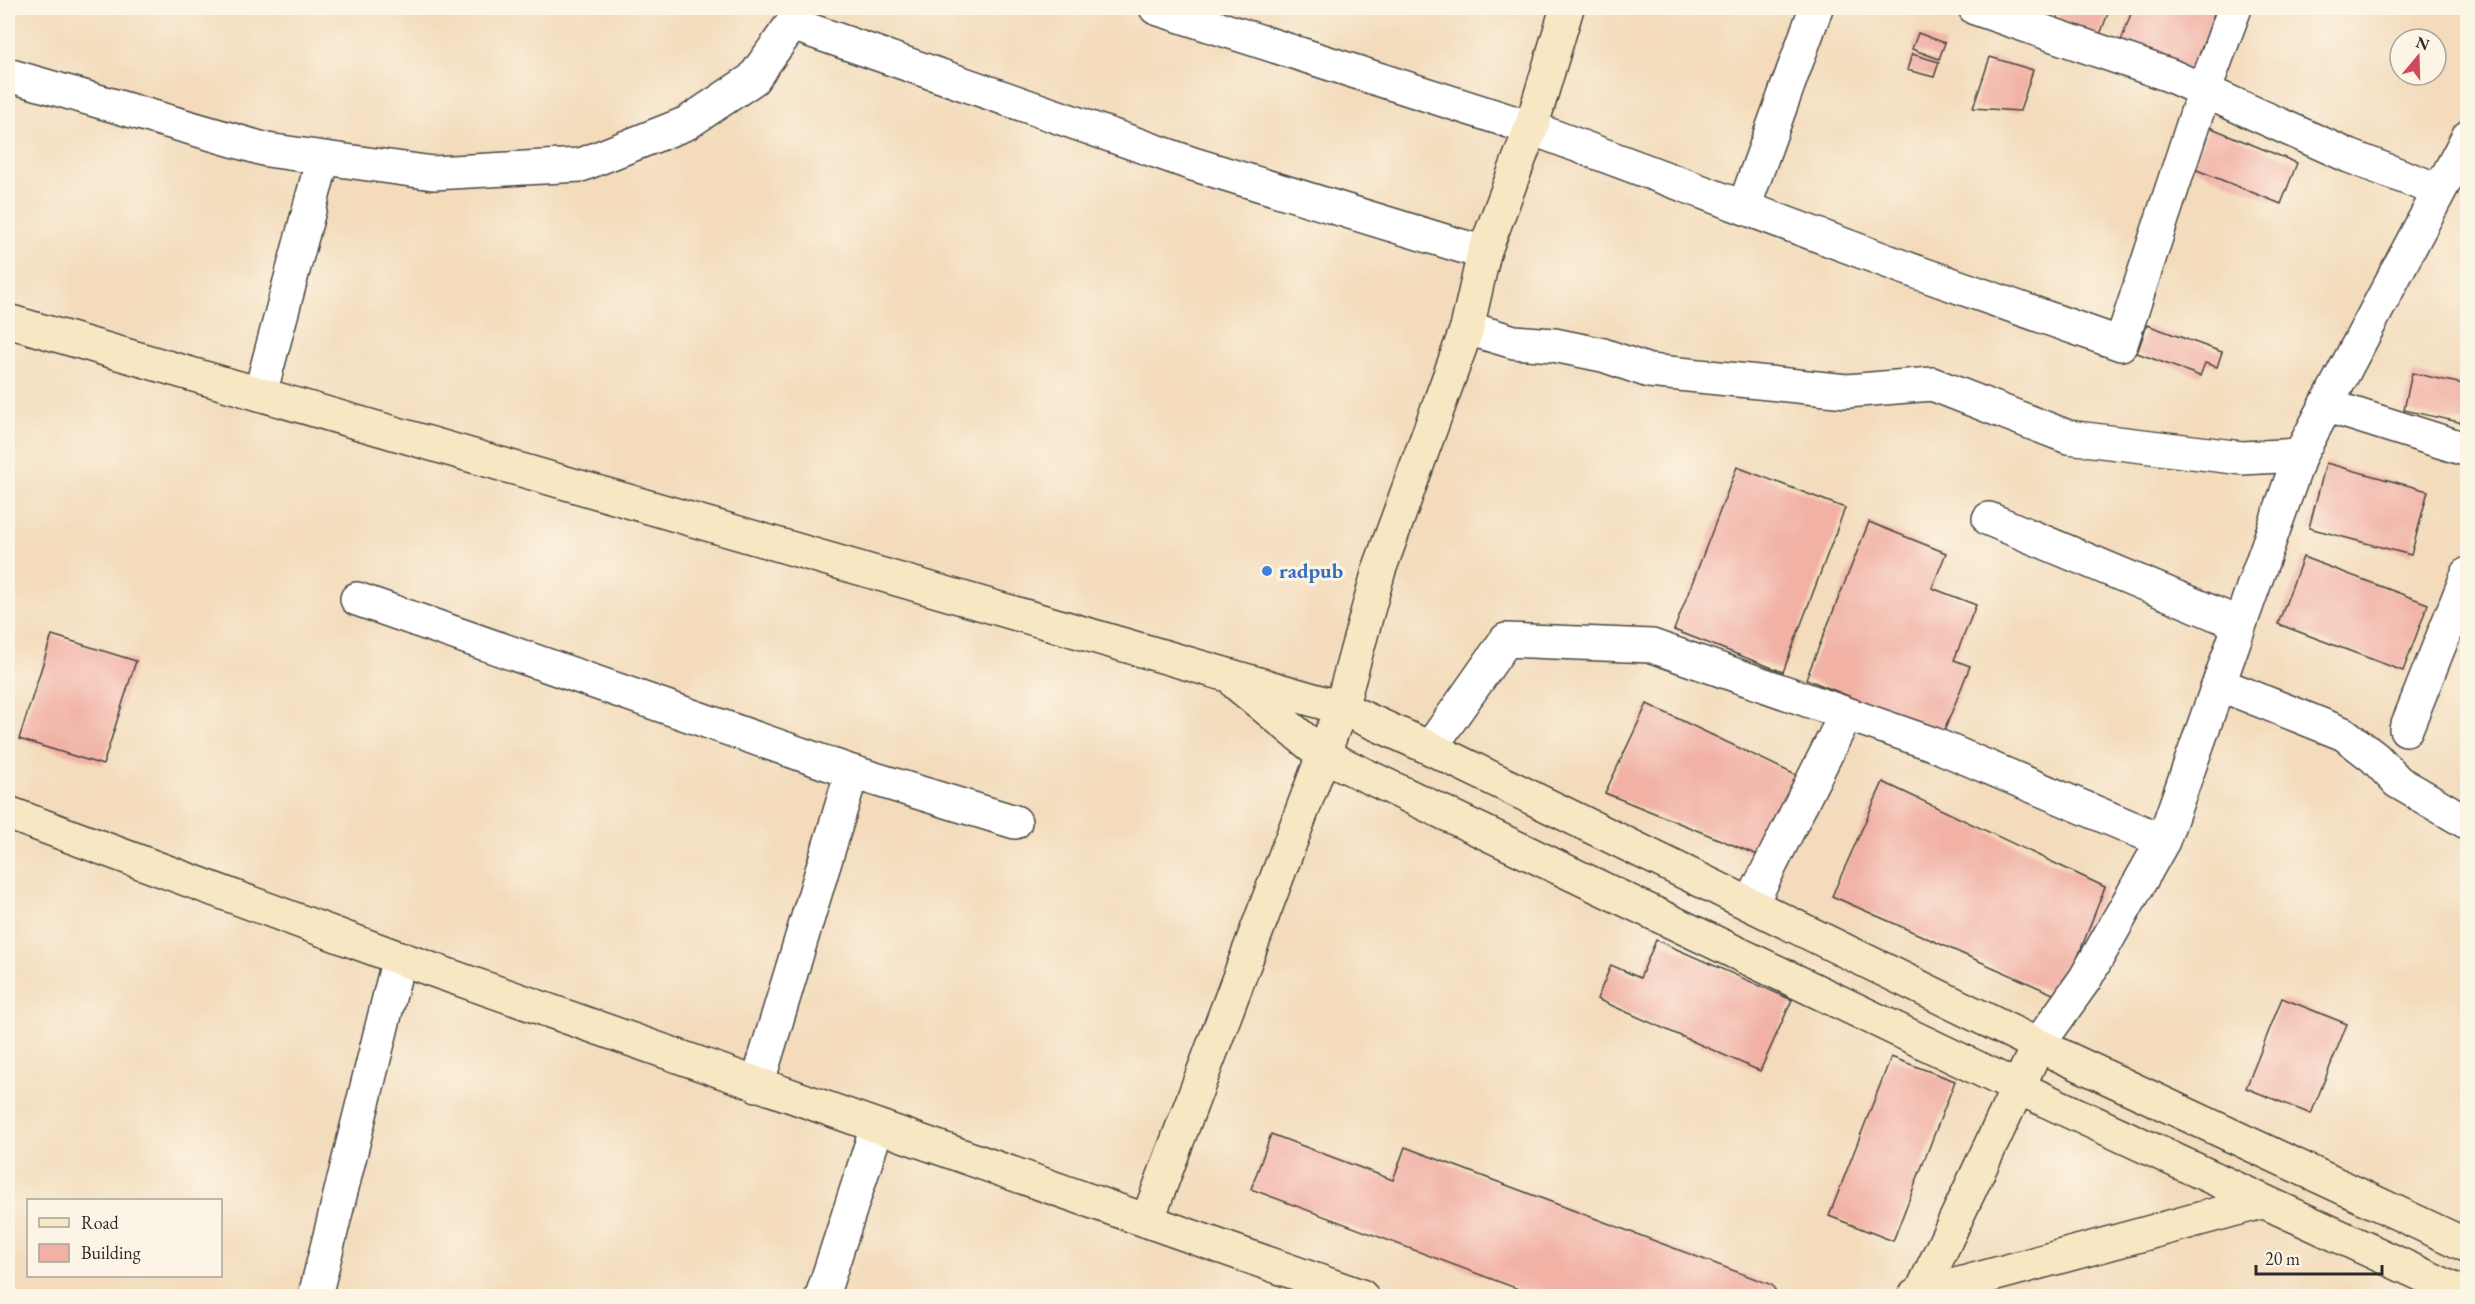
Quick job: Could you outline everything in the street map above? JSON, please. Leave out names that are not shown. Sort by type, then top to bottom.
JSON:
[{"type":"main road","points":[[1147,1221],[1341,708],[1379,570],[1467,328],[1484,252],[1531,128],[1567,8]]},
{"type":"main road","points":[[8,321],[1341,708],[1430,748],[2038,1045],[2468,1246]]},
{"type":"main road","points":[[1229,677],[1323,755],[2017,1087],[2262,1202],[2464,1292]]},
{"type":"main road","points":[[8,813],[399,958],[1361,1296]]},
{"type":"main road","points":[[1918,1295],[2038,1045]]},
{"type":"main road","points":[[1918,1295],[2262,1202]]},
{"type":"street","points":[[1156,8],[1531,128],[1911,270],[2121,344],[2204,91],[2235,8]]},
{"type":"street","points":[[1744,207],[1816,8]]},
{"type":"street","points":[[1976,8],[2169,75],[2349,156],[2438,190]]},
{"type":"street","points":[[8,75],[267,150],[433,173],[581,165],[687,123],[753,79],[794,16],[1193,164],[1484,252]]},
{"type":"street","points":[[2038,1045],[2085,978],[2163,841],[2300,455],[2468,137]]},
{"type":"street","points":[[260,394],[323,158]]},
{"type":"street","points":[[1467,328],[1514,342],[1554,345],[1603,355],[1649,371],[1847,391],[1932,384],[2068,437],[2242,458],[2300,455]]},
{"type":"street","points":[[2325,405],[2468,450]]},
{"type":"street","points":[[1989,519],[2240,624]]},
{"type":"street","points":[[2406,729],[2468,574]]},
{"type":"street","points":[[357,599],[852,772],[1015,822]]},
{"type":"street","points":[[1430,748],[1506,640],[1652,646],[1933,744],[2163,841]]},
{"type":"street","points":[[2219,684],[2344,734],[2375,758],[2398,782],[2468,823]]},
{"type":"street","points":[[1751,904],[1846,714]]},
{"type":"street","points":[[757,1085],[852,772]]},
{"type":"street","points":[[315,1296],[399,958]]},
{"type":"street","points":[[822,1296],[877,1127]]},
{"type":"building","points":[[2054,8],[2110,8],[2098,40],[2057,25],[2059,10]]},
{"type":"building","points":[[2133,8],[2216,8],[2194,73],[2119,47]]},
{"type":"building","points":[[1918,33],[1945,43],[1939,59],[1912,49]]},
{"type":"building","points":[[1912,54],[1939,62],[1934,77],[1907,70]]},
{"type":"building","points":[[1990,57],[2033,70],[2020,111],[1973,108]]},
{"type":"building","points":[[2209,127],[2297,163],[2281,204],[2192,168]]},
{"type":"building","points":[[2147,325],[2222,352],[2217,367],[2205,363],[2200,376],[2137,353]]},
{"type":"building","points":[[2412,373],[2468,385],[2468,424],[2404,410]]},
{"type":"building","points":[[2326,463],[2428,491],[2411,555],[2309,528]]},
{"type":"building","points":[[1737,467],[1845,508],[1783,672],[1674,630]]},
{"type":"building","points":[[1869,522],[1946,553],[1932,588],[1976,605],[1954,660],[1970,666],[1943,734],[1806,679]]},
{"type":"building","points":[[2303,557],[2428,604],[2403,671],[2278,624]]},
{"type":"building","points":[[52,635],[136,661],[103,765],[19,739]]},
{"type":"building","points":[[1647,704],[1800,777],[1765,858],[1605,793]]},
{"type":"building","points":[[1883,782],[2105,887],[2062,998],[1832,896]]},
{"type":"building","points":[[1656,940],[1792,1000],[1760,1071],[1597,999],[1611,965],[1640,978]]},
{"type":"building","points":[[2282,998],[2347,1024],[2311,1114],[2246,1088]]},
{"type":"building","points":[[1891,1057],[1955,1081],[1893,1241],[1829,1216]]},
{"type":"building","points":[[1271,1134],[1393,1180],[1405,1147],[1772,1285],[1778,1296],[1537,1296],[1251,1189]]},
{"type":"place","name":"radpub","points":[[1267,571]]}]
